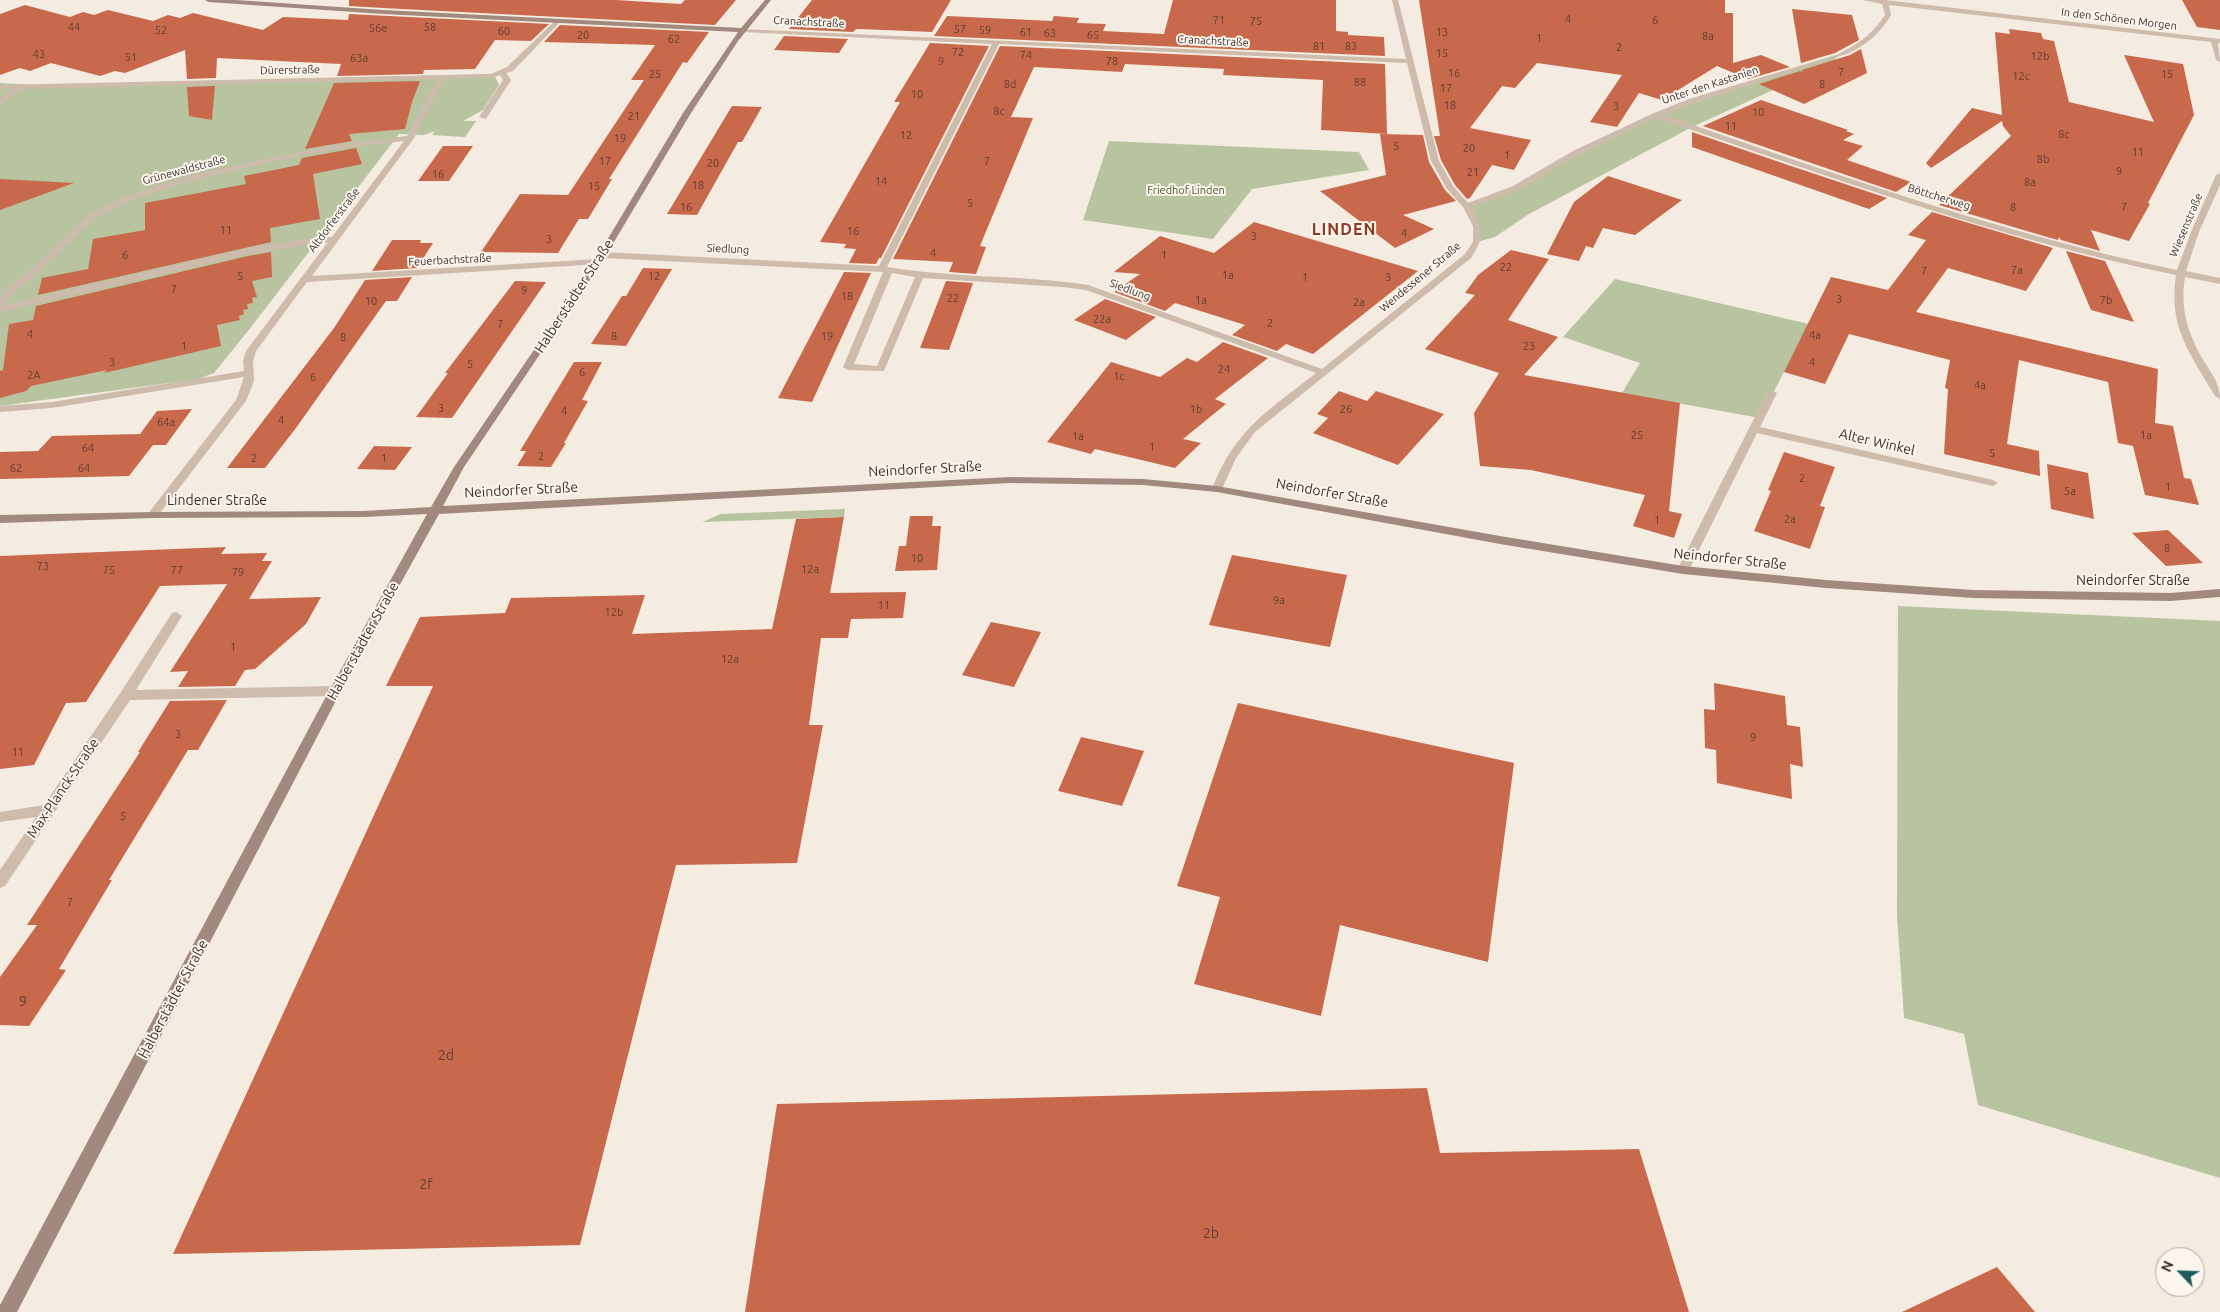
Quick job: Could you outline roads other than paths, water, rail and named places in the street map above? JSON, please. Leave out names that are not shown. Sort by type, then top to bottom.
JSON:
[{"type":"street","name":"Cranachstraße","points":[[208,0],[383,12],[1409,61]]},
{"type":"street","name":"Halberstädter Straße","points":[[7,1312],[335,691],[434,510],[459,467],[600,259],[681,121],[743,30],[768,0]]},
{"type":"street","name":"Wendessener Straße","points":[[1217,489],[1225,466],[1238,445],[1252,430],[1468,256],[1477,242],[1477,226],[1467,206],[1450,187],[1435,161],[1395,0]]},
{"type":"street","name":"In den Schönen Morgen","points":[[1866,0],[2217,41]]},
{"type":"street","name":"Unter den Kastanien","points":[[1467,206],[1516,188],[1576,153],[1657,115],[1692,101],[1838,56],[1858,47],[1876,35],[1888,16],[1884,2]]},
{"type":"street","points":[[483,117],[507,80],[503,74],[559,20]]},
{"type":"street","points":[[920,275],[881,369],[848,366],[885,270],[997,41]]},
{"type":"street","points":[[2217,41],[2220,60]]},
{"type":"street","name":"Dürerstraße","points":[[0,88],[441,78],[503,74]]},
{"type":"street","name":"Altdorferstraße","points":[[153,515],[241,401],[248,387],[250,373],[246,362],[251,351],[410,138],[441,78]]},
{"type":"street","points":[[0,103],[20,88]]},
{"type":"street","name":"Böttcherweg","points":[[1657,115],[1856,184],[1975,220],[2180,274],[2220,281]]},
{"type":"street","name":"Grünewaldstraße","points":[[0,302],[93,216],[124,200],[188,179],[270,160],[335,148],[410,138]]},
{"type":"street","name":"Wiesenstraße","points":[[2220,175],[2217,190],[2185,256],[2180,274],[2178,302],[2184,332],[2220,396]]},
{"type":"street","points":[[0,309],[248,251],[307,241],[336,239]]},
{"type":"street","name":"Siedlung","points":[[600,259],[885,270],[920,275],[1063,284],[1088,288],[1322,372]]},
{"type":"street","name":"Feuerbachstraße","points":[[304,280],[600,259]]},
{"type":"street","points":[[0,410],[52,405],[250,373]]},
{"type":"street","points":[[1683,570],[1772,392]]},
{"type":"street","name":"Alter Winkel","points":[[1754,429],[1993,483]]},
{"type":"street","name":"Neindorfer Straße","points":[[434,510],[1010,480],[1143,482],[1217,489],[1500,540],[1683,570],[1826,584],[1973,594],[2170,597],[2220,593]]},
{"type":"street","name":"Lindener Straße","points":[[0,519],[153,515],[253,516],[434,510]]},
{"type":"street","name":"Max-Planck-Straße","points":[[0,882],[126,695],[176,616]]},
{"type":"street","points":[[126,695],[335,691]]},
{"type":"street","points":[[0,816],[48,810]]},
{"type":"district","name":"LINDEN","points":[[1344,230]]},
{"type":"park label","name":"Friedhof Linden","points":[[1186,190]]}]
